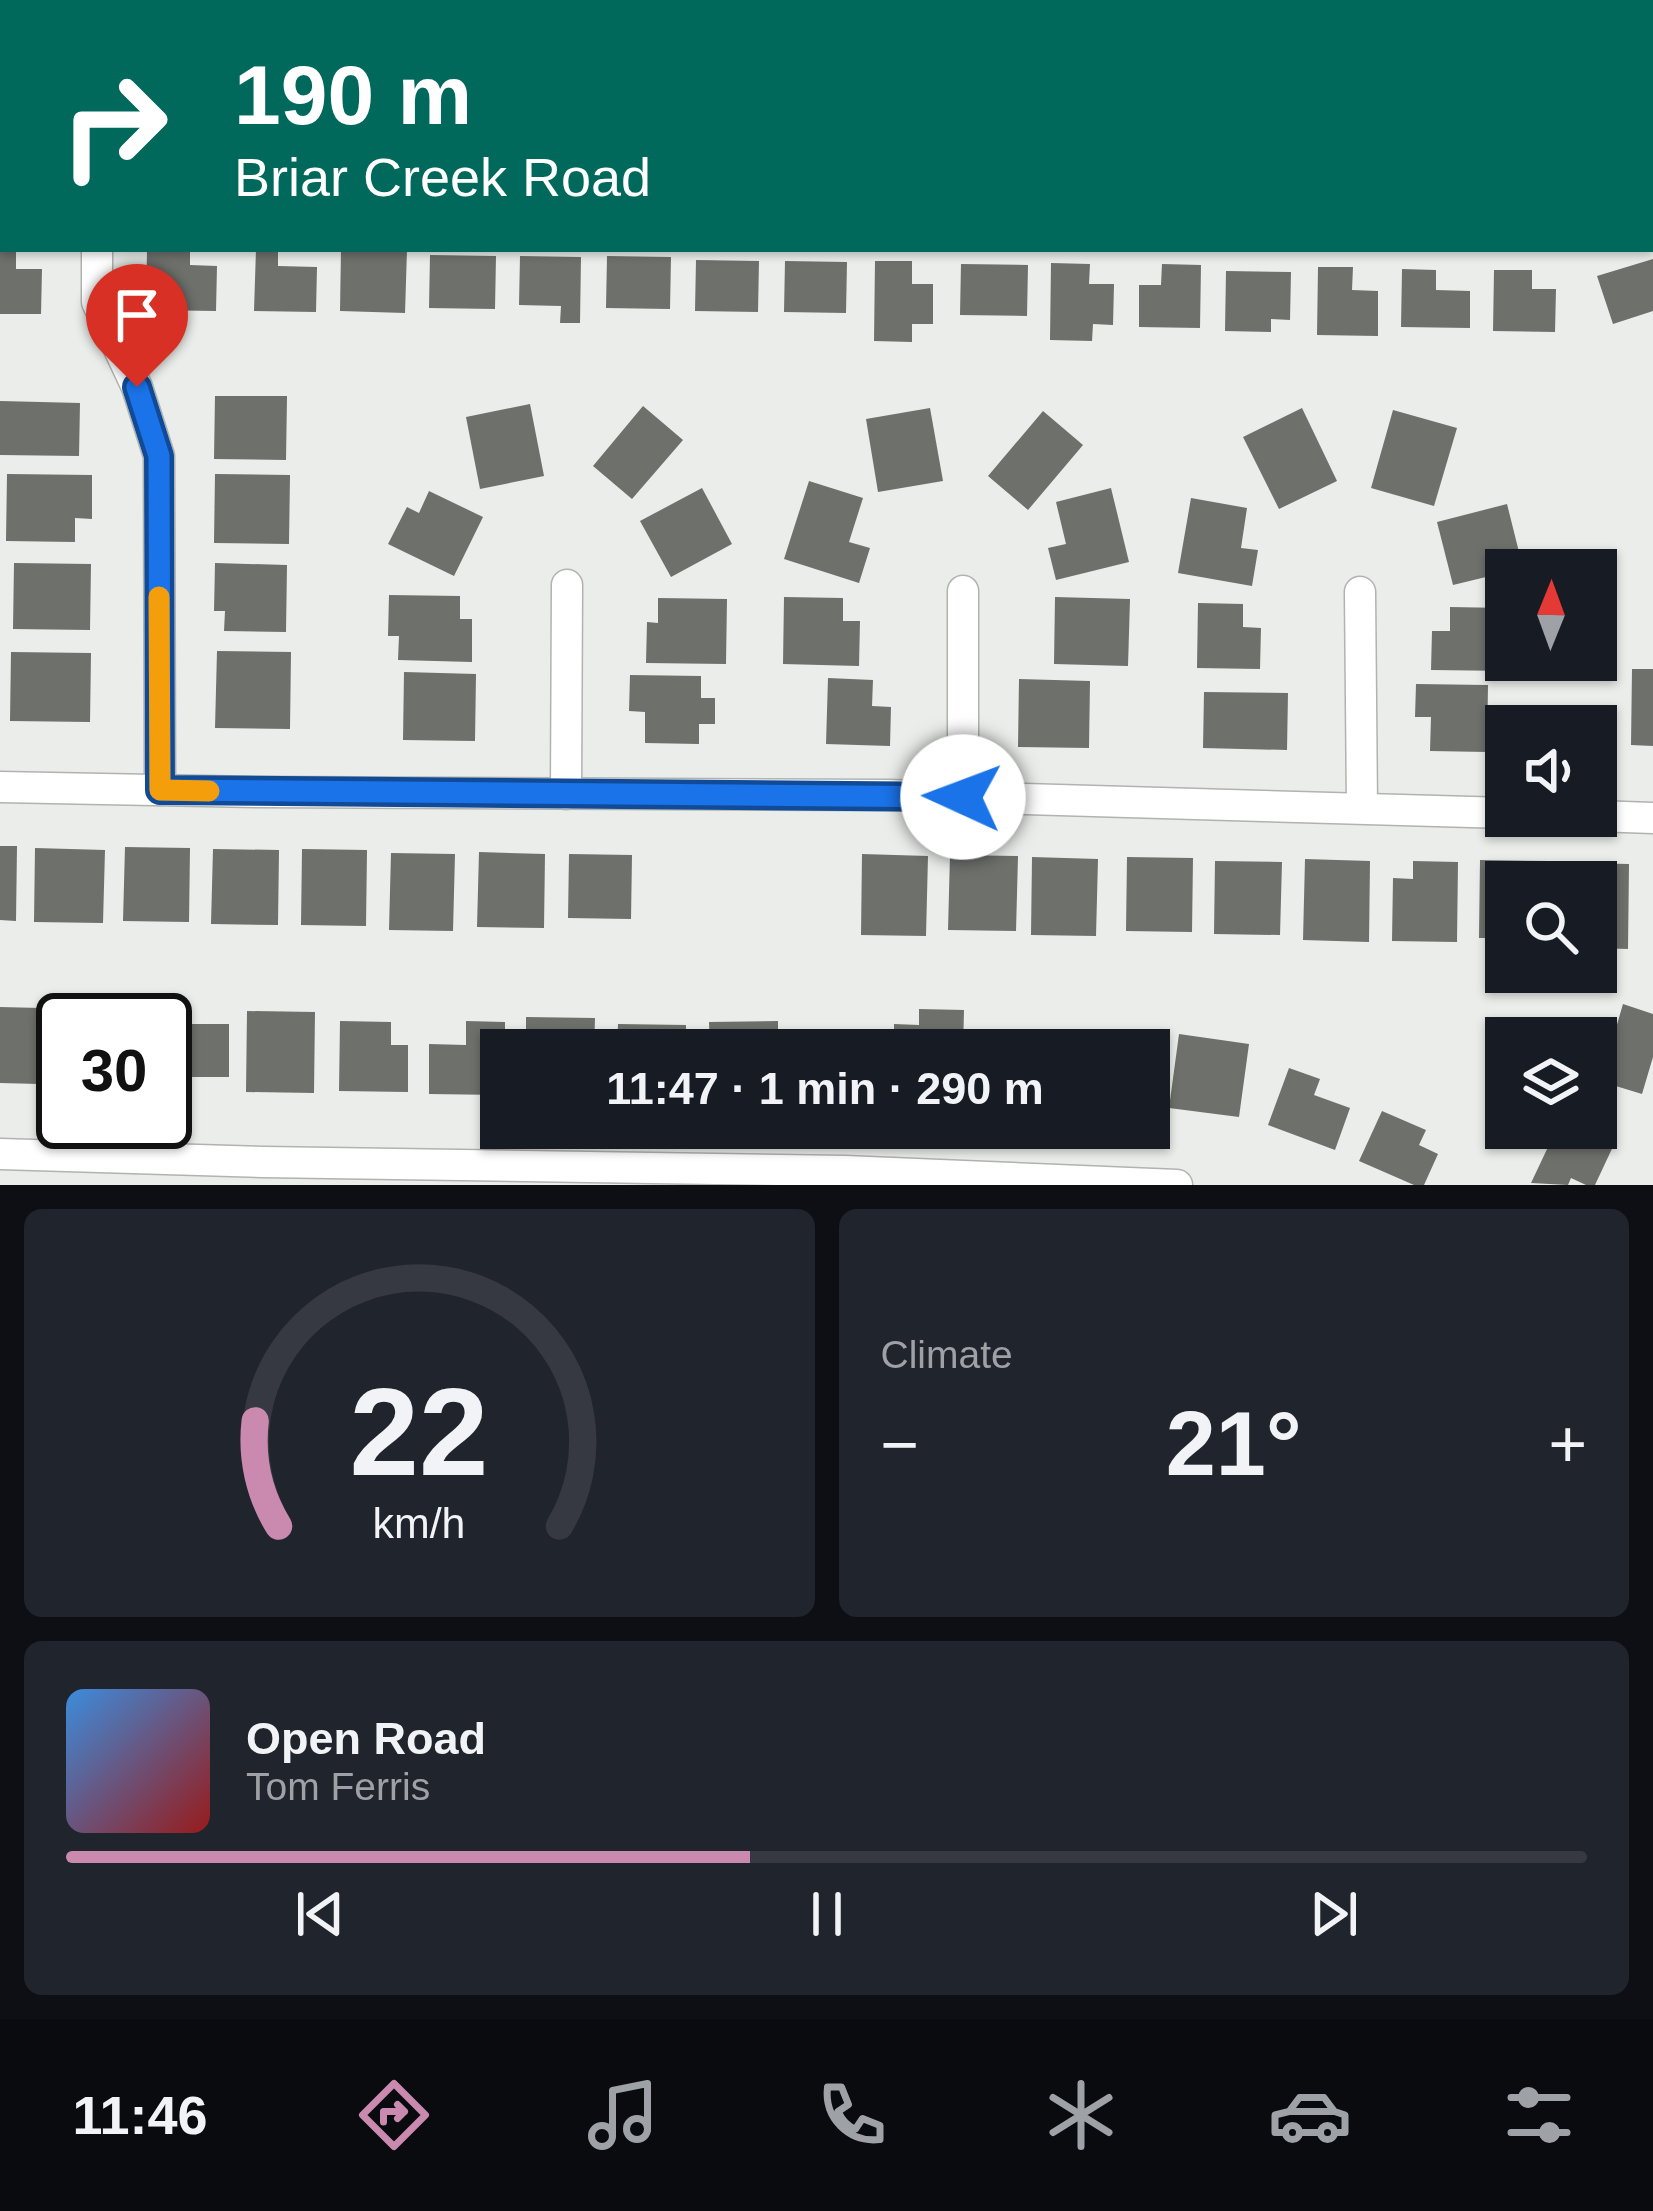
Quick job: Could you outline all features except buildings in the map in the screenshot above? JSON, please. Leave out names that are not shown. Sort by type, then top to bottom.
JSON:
[{"type":"street","points":[[97,252],[97,302],[137,387],[159,456],[160,790]]},
{"type":"street","points":[[566,794],[567,585]]},
{"type":"street","points":[[963,591],[963,797]]},
{"type":"street","points":[[1360,592],[1362,808]]},
{"type":"street","points":[[0,788],[963,797],[1485,812]]},
{"type":"street","points":[[1617,817],[1653,818]]},
{"type":"street","points":[[0,1154],[263,1174],[845,1171],[1177,1185]]},
{"type":"slow traffic","points":[[159,597],[160,790],[209,791]]},
{"type":"route","points":[[137,387],[159,456],[160,790],[963,797]]}]
